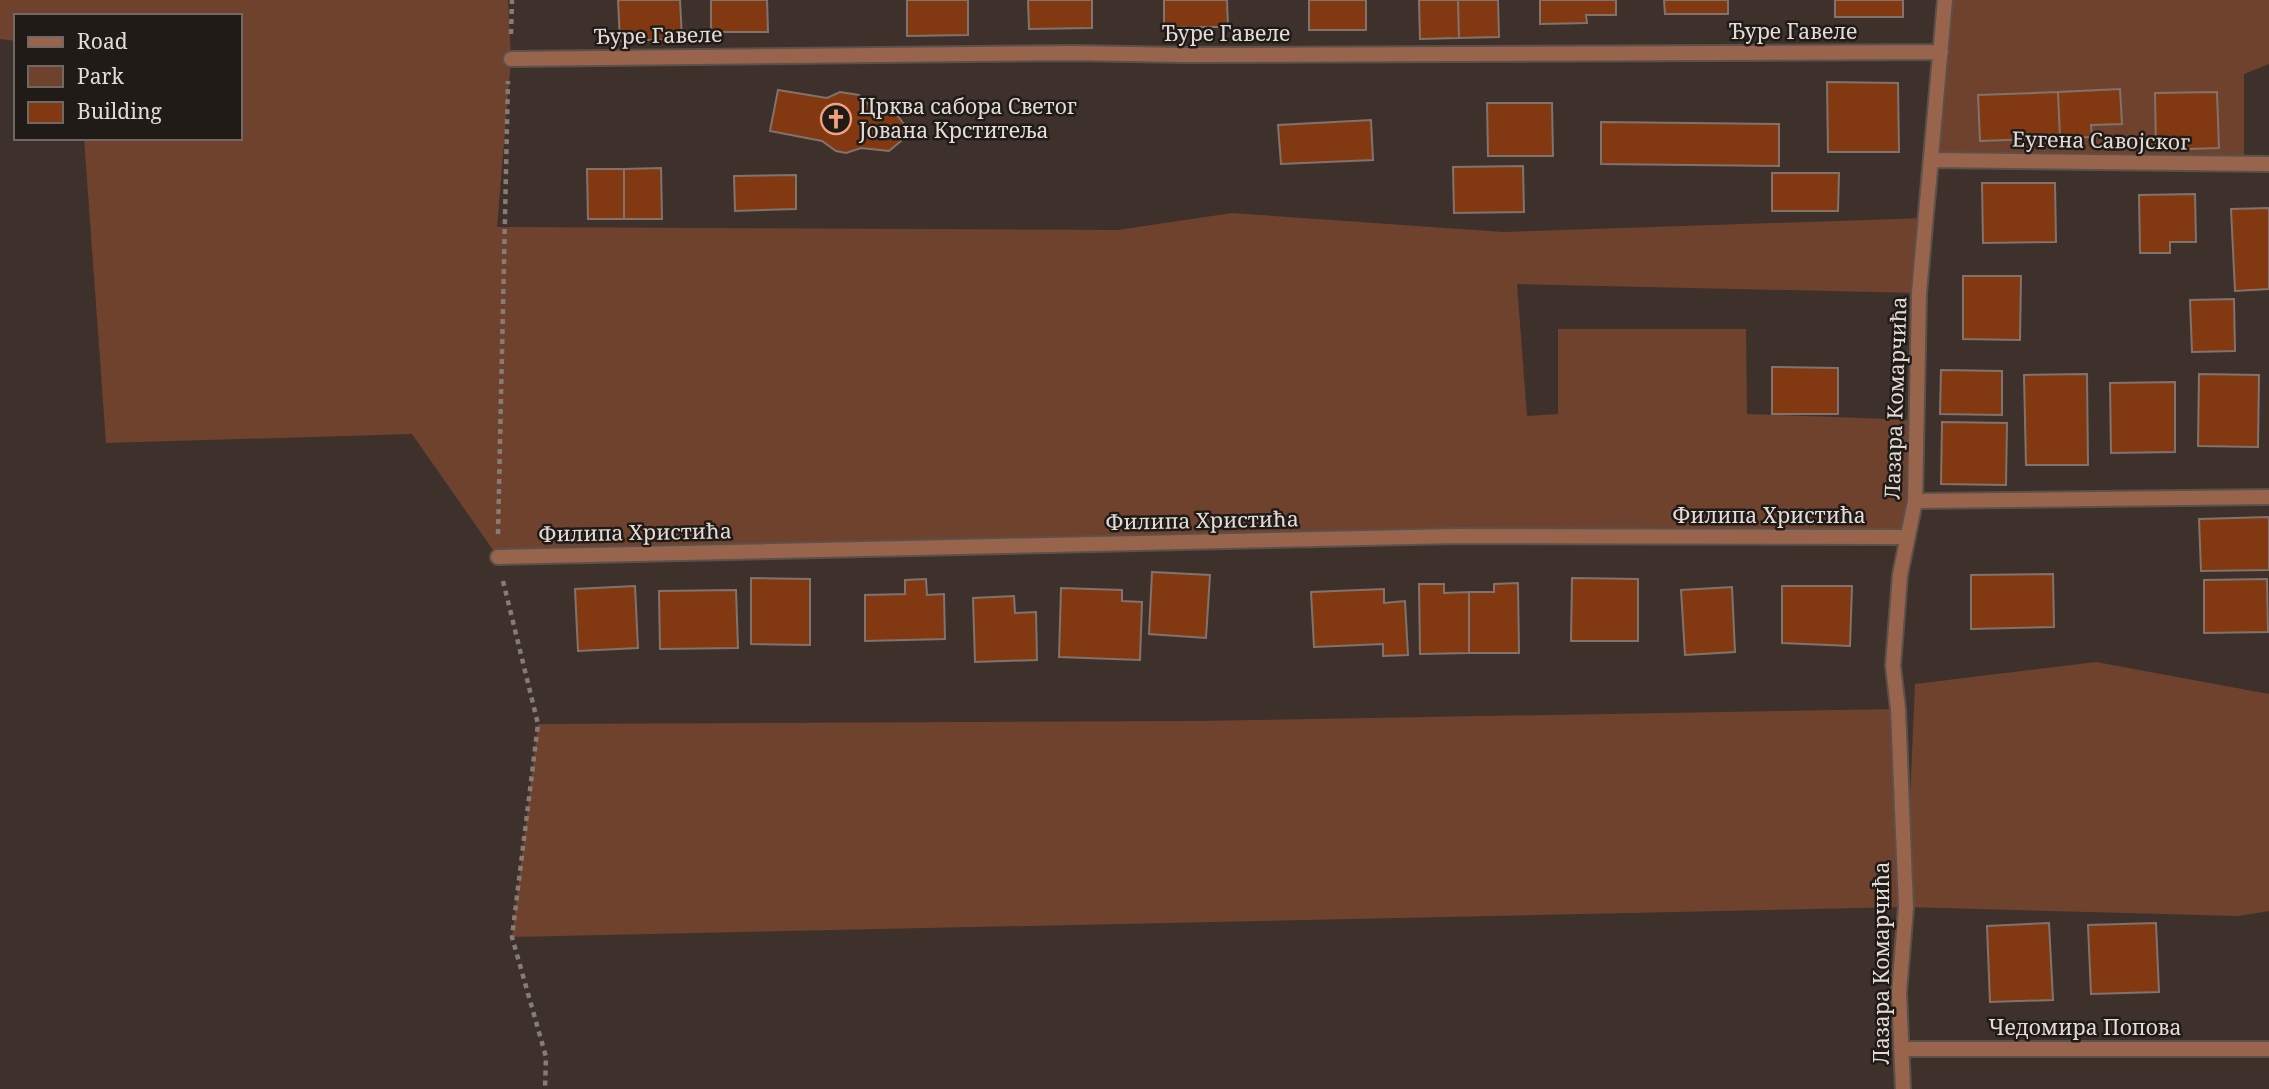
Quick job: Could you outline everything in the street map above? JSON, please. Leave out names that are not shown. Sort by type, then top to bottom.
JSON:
[{"type":"street","name":"Лазара Комарчића","points":[[1903,1089],[1899,992],[1906,907],[1898,709],[1893,666],[1895,618],[1915,501],[1919,293],[1945,0]]},
{"type":"street","name":"Ђуре Гавеле","points":[[510,59],[1074,53],[1199,55],[1941,52]]},
{"type":"street","name":"Еугена Савојског","points":[[1932,160],[2269,164]]},
{"type":"street","points":[[1915,501],[2269,497]]},
{"type":"street","name":"Филипа Христића","points":[[498,556],[1445,536],[1907,537]]},
{"type":"street","name":"Чедомира Попова","points":[[1901,1049],[2269,1049]]},
{"type":"green space","points":[[0,0],[508,0],[511,59],[497,227],[1118,230],[1232,213],[1503,232],[1927,218],[1919,293],[1517,284],[1527,416],[1558,414],[1558,329],[1746,329],[1747,414],[1918,420],[1907,537],[1458,536],[498,557],[412,434],[106,443],[84,140],[242,140],[242,14],[14,14],[14,41],[0,39]]},
{"type":"green space","points":[[1945,0],[2269,0],[2269,64],[2244,74],[2244,165],[1932,160]]},
{"type":"green space","points":[[2096,662],[2269,694],[2269,911],[2239,916],[1906,907],[512,937],[538,724],[1195,721],[1898,709],[1906,894],[1915,684]]},
{"type":"building","points":[[618,0],[680,0],[682,39],[620,41]]},
{"type":"building","points":[[711,0],[767,0],[768,32],[711,32]]},
{"type":"building","points":[[907,0],[968,0],[968,35],[907,36]]},
{"type":"building","points":[[1028,0],[1092,0],[1092,28],[1029,29]]},
{"type":"building","points":[[1164,0],[1227,0],[1228,27],[1164,27]]},
{"type":"building","points":[[1309,0],[1366,0],[1366,30],[1309,30]]},
{"type":"building","points":[[1419,0],[1458,0],[1459,38],[1420,39]]},
{"type":"building","points":[[1458,0],[1498,0],[1499,37],[1459,38]]},
{"type":"building","points":[[1540,0],[1616,0],[1616,15],[1586,15],[1587,23],[1540,24]]},
{"type":"building","points":[[1664,0],[1728,0],[1728,14],[1665,14]]},
{"type":"building","points":[[1835,0],[1903,0],[1903,17],[1835,17]]},
{"type":"building","points":[[1827,82],[1898,83],[1899,152],[1828,152]]},
{"type":"building","points":[[2120,89],[2122,124],[2091,125],[2092,137],[2060,138],[2058,92]]},
{"type":"building","name":"Црква сабора Светог Јована Крститеља","points":[[778,90],[827,98],[840,92],[859,95],[871,107],[897,115],[903,123],[901,141],[889,151],[861,148],[846,153],[836,151],[822,141],[770,131]]},
{"type":"building","points":[[2058,92],[2060,138],[1980,141],[1978,95]]},
{"type":"building","points":[[2217,92],[2219,148],[2156,150],[2155,93]]},
{"type":"building","points":[[1487,103],[1552,103],[1553,156],[1488,156]]},
{"type":"building","points":[[1371,120],[1373,160],[1281,164],[1278,125]]},
{"type":"building","points":[[1601,122],[1779,124],[1779,166],[1601,164]]},
{"type":"building","points":[[1523,166],[1524,212],[1454,213],[1453,167]]},
{"type":"building","points":[[661,168],[662,219],[624,219],[624,169]]},
{"type":"building","points":[[587,169],[624,169],[624,219],[588,219]]},
{"type":"building","points":[[1772,173],[1839,173],[1838,211],[1772,211]]},
{"type":"building","points":[[796,175],[796,209],[735,211],[734,176]]},
{"type":"building","points":[[1982,183],[2055,183],[2056,242],[1983,243]]},
{"type":"building","points":[[2195,194],[2196,242],[2170,242],[2170,253],[2140,253],[2139,195]]},
{"type":"building","points":[[2269,208],[2269,289],[2235,291],[2231,209]]},
{"type":"building","points":[[1963,276],[2021,276],[2020,340],[1963,339]]},
{"type":"building","points":[[2234,299],[2235,351],[2192,352],[2190,300]]},
{"type":"building","points":[[1772,367],[1838,368],[1838,414],[1772,414]]},
{"type":"building","points":[[1941,370],[2002,371],[2002,415],[1940,414]]},
{"type":"building","points":[[2087,374],[2088,465],[2026,465],[2024,375]]},
{"type":"building","points":[[2199,374],[2259,375],[2258,447],[2198,446]]},
{"type":"building","points":[[2175,382],[2175,452],[2111,453],[2110,383]]},
{"type":"building","points":[[1942,422],[2007,423],[2006,485],[1941,484]]},
{"type":"building","points":[[2269,517],[2269,570],[2201,571],[2199,519]]},
{"type":"building","points":[[1152,572],[1210,575],[1206,638],[1149,634]]},
{"type":"building","points":[[2053,574],[2054,627],[1971,629],[1971,575]]},
{"type":"building","points":[[751,578],[810,579],[810,645],[751,644]]},
{"type":"building","points":[[1572,578],[1638,579],[1638,641],[1571,641]]},
{"type":"building","points":[[926,579],[927,595],[944,594],[945,639],[865,641],[865,595],[905,594],[905,580]]},
{"type":"building","points":[[2267,579],[2268,632],[2204,633],[2204,580]]},
{"type":"building","points":[[1518,583],[1519,653],[1469,653],[1469,592],[1494,592],[1494,584]]},
{"type":"building","points":[[1419,584],[1444,584],[1444,593],[1469,592],[1469,653],[1420,654]]},
{"type":"building","points":[[635,586],[638,648],[578,651],[575,589]]},
{"type":"building","points":[[1782,586],[1852,586],[1850,646],[1782,643]]},
{"type":"building","points":[[1732,587],[1735,652],[1685,655],[1681,590]]},
{"type":"building","points":[[1061,588],[1122,590],[1122,601],[1142,602],[1140,660],[1059,657]]},
{"type":"building","points":[[1384,589],[1384,603],[1405,601],[1408,655],[1383,656],[1383,644],[1314,647],[1311,592]]},
{"type":"building","points":[[736,590],[738,648],[660,649],[659,591]]},
{"type":"building","points":[[1014,596],[1015,613],[1036,612],[1037,660],[975,662],[973,598]]},
{"type":"building","points":[[2049,923],[2053,1000],[1990,1002],[1987,926]]},
{"type":"building","points":[[2156,923],[2159,992],[2091,994],[2088,925]]},
{"type":"place","name":"Црква сабора Светог Јована Крститеља","points":[[836,119]]}]
